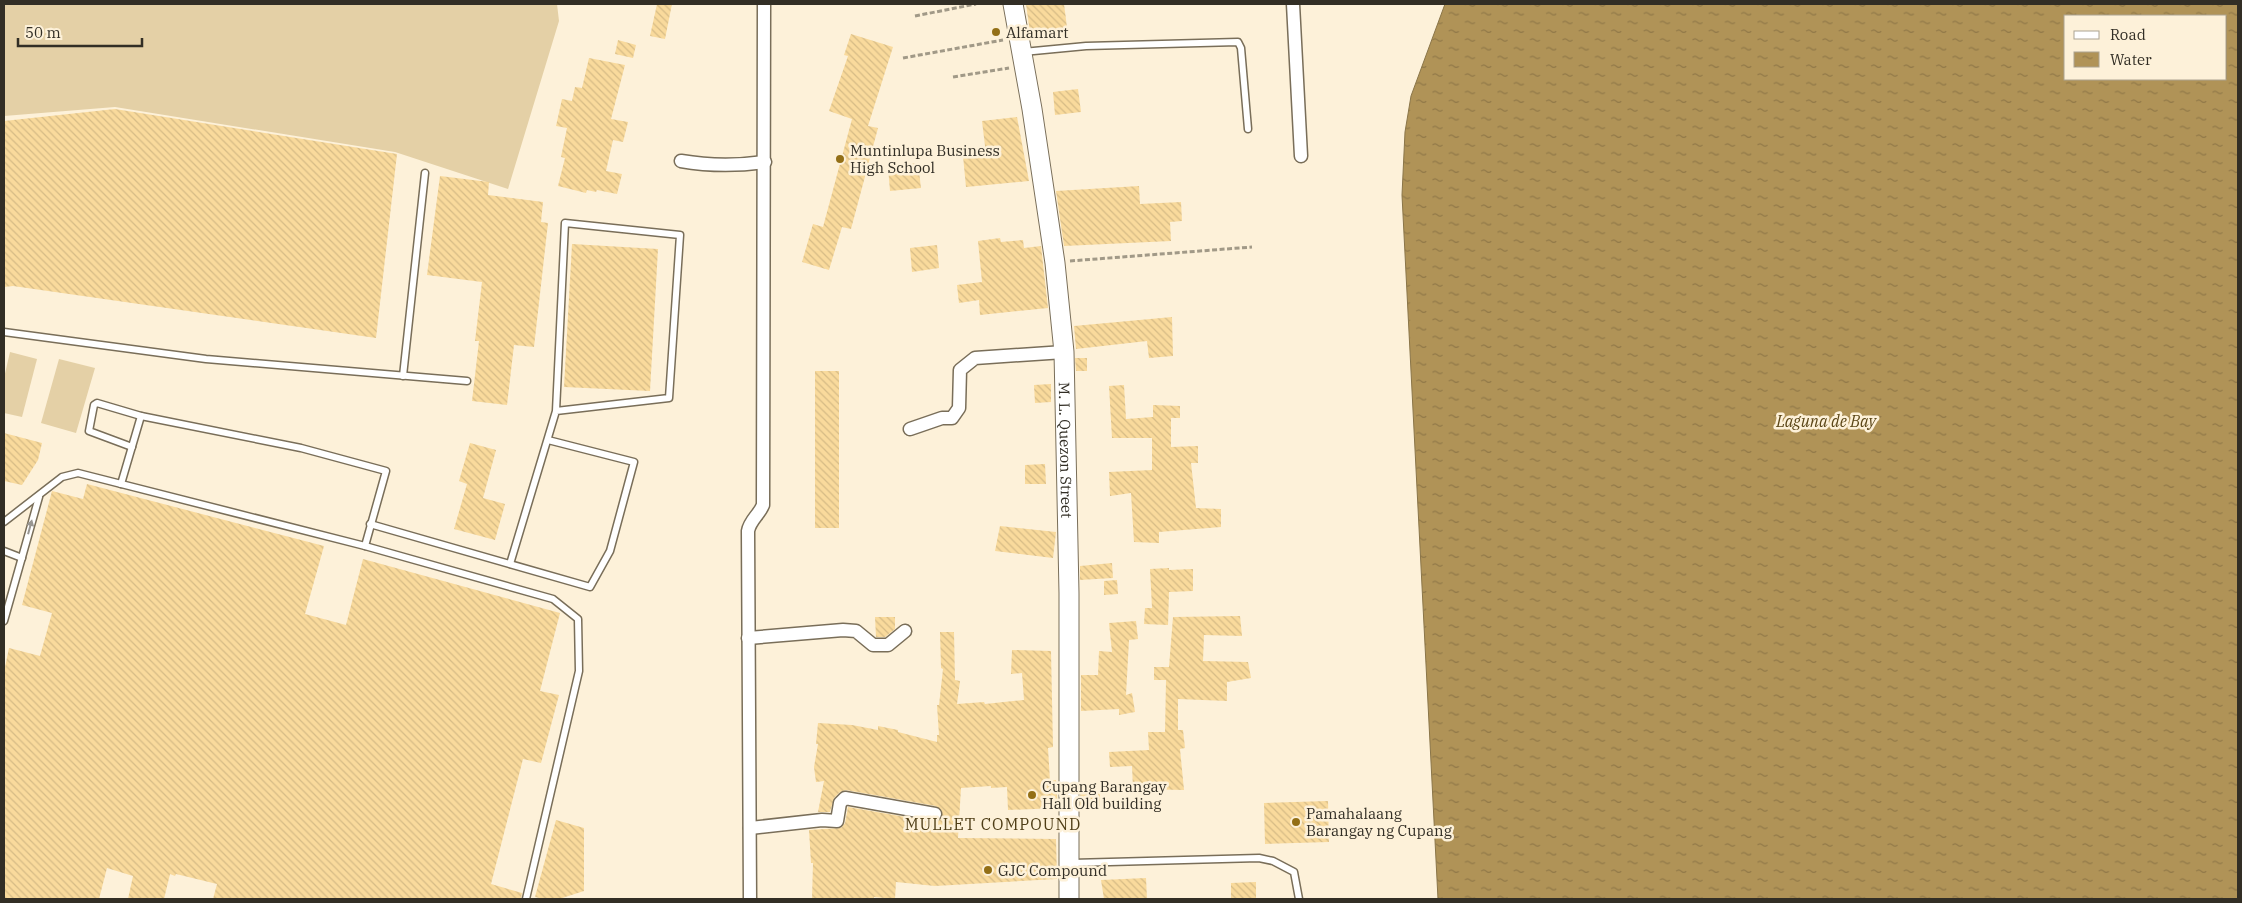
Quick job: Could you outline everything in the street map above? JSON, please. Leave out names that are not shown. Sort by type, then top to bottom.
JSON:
[{"type":"main road","name":"M. L. Quezon Street","points":[[1013,4],[1055,263],[1064,352],[1069,593],[1069,899]]},
{"type":"street","points":[[750,899],[748,531],[750,524],[763,505],[764,4]]},
{"type":"street","points":[[1293,4],[1301,156]]},
{"type":"street","points":[[681,161],[714,166],[735,166],[765,162]]},
{"type":"street","points":[[910,429],[942,418],[952,418],[959,408],[960,370],[975,358],[1064,352]]},
{"type":"street","points":[[748,638],[856,630],[873,645],[888,645],[905,631]]},
{"type":"street","points":[[750,828],[822,820],[836,821],[840,803],[845,798],[935,814]]},
{"type":"lane","points":[[1022,52],[1086,46],[1238,42],[1241,48],[1248,129]]},
{"type":"lane","points":[[403,376],[425,173]]},
{"type":"lane","points":[[510,564],[556,410],[565,223],[680,235],[669,398],[556,410]]},
{"type":"lane","points":[[4,332],[206,359],[467,381]]},
{"type":"lane","points":[[132,447],[89,431],[94,405],[97,403],[141,416],[300,448],[386,471],[364,546]]},
{"type":"lane","points":[[121,484],[141,416]]},
{"type":"lane","points":[[370,524],[590,587],[610,551],[634,462],[548,440]]},
{"type":"lane","points":[[4,522],[39,497],[62,477],[78,473],[364,546],[553,599],[578,619],[579,671],[526,899]]},
{"type":"lane","points":[[4,621],[39,497]]},
{"type":"lane","points":[[4,551],[22,558]]},
{"type":"lane","points":[[1068,863],[1259,858],[1273,861],[1294,872],[1299,899]]},
{"type":"path","points":[[915,16],[976,4]]},
{"type":"path","points":[[903,58],[1022,52]]},
{"type":"path","points":[[952,77],[1022,52]]},
{"type":"path","points":[[1055,263],[1252,247]]},
{"type":"shaded area","points":[[4,4],[557,4],[559,21],[508,189],[395,152],[115,107],[4,116]]},
{"type":"shaded area","points":[[10,352],[37,359],[22,417],[4,413],[4,378]]},
{"type":"shaded area","points":[[59,359],[95,368],[76,433],[41,423]]},
{"type":"water","name":"Laguna de Bay","points":[[1445,4],[2238,4],[2238,899],[1438,899],[1402,195],[1405,132],[1411,96]]},
{"type":"building","points":[[657,4],[672,4],[665,39],[650,36]]},
{"type":"building","points":[[1026,4],[1064,4],[1068,35],[1031,40]]},
{"type":"building","points":[[851,34],[893,47],[868,126],[878,128],[851,229],[842,227],[829,270],[802,262],[813,224],[823,227],[852,119],[829,111],[848,56],[844,55]]},
{"type":"building","points":[[618,40],[636,45],[633,58],[615,54]]},
{"type":"building","points":[[589,58],[625,65],[611,119],[628,122],[623,142],[613,140],[606,171],[622,174],[617,194],[597,190],[596,192],[587,190],[586,193],[558,186],[565,158],[561,157],[567,128],[556,126],[562,99],[572,101],[575,87],[582,88]]},
{"type":"building","points":[[1078,89],[1081,112],[1055,115],[1053,92]]},
{"type":"building","points":[[115,109],[397,154],[376,338],[13,286],[4,287],[4,121]]},
{"type":"building","points":[[1017,117],[1029,181],[966,187],[963,156],[986,154],[982,121]]},
{"type":"building","points":[[918,163],[921,188],[890,191],[888,167]]},
{"type":"building","points":[[440,176],[489,182],[488,195],[543,202],[541,222],[548,223],[534,347],[514,345],[507,405],[472,401],[479,341],[475,341],[482,282],[427,275]]},
{"type":"building","points":[[1139,186],[1140,204],[1181,202],[1182,221],[1170,222],[1171,241],[1064,246],[1056,191]]},
{"type":"building","points":[[1000,238],[1001,242],[1023,240],[1024,248],[1041,246],[1048,308],[980,315],[979,300],[959,303],[957,285],[982,282],[978,241]]},
{"type":"building","points":[[572,244],[658,249],[650,391],[564,387]]},
{"type":"building","points":[[937,245],[939,268],[912,272],[910,248]]},
{"type":"building","points":[[1172,317],[1173,356],[1149,358],[1147,341],[1076,349],[1074,326]]},
{"type":"building","points":[[1075,358],[1087,358],[1087,371],[1076,371]]},
{"type":"building","points":[[815,371],[839,371],[839,528],[815,528]]},
{"type":"building","points":[[1051,384],[1051,402],[1035,403],[1034,385]]},
{"type":"building","points":[[1124,385],[1126,419],[1153,417],[1153,405],[1180,406],[1180,418],[1171,418],[1171,447],[1198,446],[1198,463],[1191,463],[1196,508],[1221,509],[1221,527],[1159,532],[1159,543],[1134,542],[1131,493],[1110,496],[1109,472],[1152,470],[1152,438],[1112,438],[1109,386]]},
{"type":"building","points":[[4,433],[42,443],[38,460],[22,485],[4,481]]},
{"type":"building","points":[[470,443],[496,450],[483,498],[505,504],[495,540],[454,529],[467,484],[459,481]]},
{"type":"building","points":[[1045,464],[1046,484],[1025,484],[1025,465]]},
{"type":"building","points":[[87,484],[324,546],[305,614],[346,625],[363,559],[560,613],[540,691],[559,695],[541,763],[523,759],[491,884],[522,893],[521,899],[213,899],[217,884],[170,874],[164,899],[128,899],[133,876],[107,868],[99,899],[4,899],[4,672],[9,648],[40,656],[52,613],[22,605],[52,491],[83,499]]},
{"type":"building","points":[[1000,526],[1056,532],[1053,558],[995,551]]},
{"type":"building","points":[[1112,563],[1113,578],[1080,580],[1080,566]]},
{"type":"building","points":[[1169,568],[1169,570],[1193,569],[1193,591],[1169,592],[1168,625],[1144,624],[1145,608],[1152,608],[1150,569]]},
{"type":"building","points":[[1117,580],[1118,594],[1104,595],[1104,581]]},
{"type":"building","points":[[1240,616],[1242,636],[1204,635],[1203,661],[1248,662],[1251,678],[1227,682],[1227,701],[1178,699],[1178,730],[1183,730],[1185,748],[1180,749],[1184,790],[1133,789],[1132,766],[1110,767],[1109,752],[1149,750],[1148,732],[1165,732],[1166,680],[1154,680],[1154,667],[1169,667],[1173,617]]},
{"type":"building","points":[[875,617],[895,617],[895,629],[885,637],[876,637]]},
{"type":"building","points":[[1136,621],[1138,639],[1129,640],[1126,695],[1132,693],[1135,712],[1119,715],[1119,709],[1081,711],[1081,675],[1098,675],[1099,651],[1112,652],[1109,623]]},
{"type":"building","points":[[940,632],[954,632],[955,680],[960,681],[957,704],[984,702],[985,704],[1024,700],[1022,673],[1011,674],[1012,650],[1051,651],[1053,747],[1048,748],[1050,781],[1056,780],[1058,808],[1008,810],[1007,787],[961,788],[958,838],[1056,839],[1057,879],[935,886],[896,882],[895,899],[874,897],[874,899],[812,899],[813,863],[811,863],[809,830],[841,828],[845,823],[848,807],[934,822],[941,819],[942,811],[936,806],[846,790],[840,792],[834,798],[830,812],[818,812],[824,781],[816,782],[814,767],[818,744],[816,744],[818,723],[852,725],[878,730],[878,726],[937,742],[937,735],[939,735],[937,705],[939,705],[943,669],[941,668]]},
{"type":"building","points":[[1080,792],[1100,792],[1100,809],[1080,809]]},
{"type":"building","name":"Pamahalaang Barangay ng Cupang","points":[[1328,801],[1329,842],[1265,844],[1264,803]]},
{"type":"building","points":[[556,820],[584,828],[584,891],[559,899],[544,899],[535,897]]},
{"type":"building","points":[[1146,878],[1147,899],[1104,899],[1101,880]]},
{"type":"building","points":[[1256,882],[1256,899],[1231,899],[1231,883]]},
{"type":"place","name":"Alfamart","points":[[996,32]]},
{"type":"place","name":"Muntinlupa Business High School","points":[[840,159]]},
{"type":"place","name":"Cupang Barangay Hall Old building","points":[[1032,795]]},
{"type":"place","name":"Pamahalaang Barangay ng Cupang","points":[[1296,822]]},
{"type":"place","name":"GJC Compound","points":[[988,870]]},
{"type":"district","name":"MULLET COMPOUND","points":[[993,824]]}]
